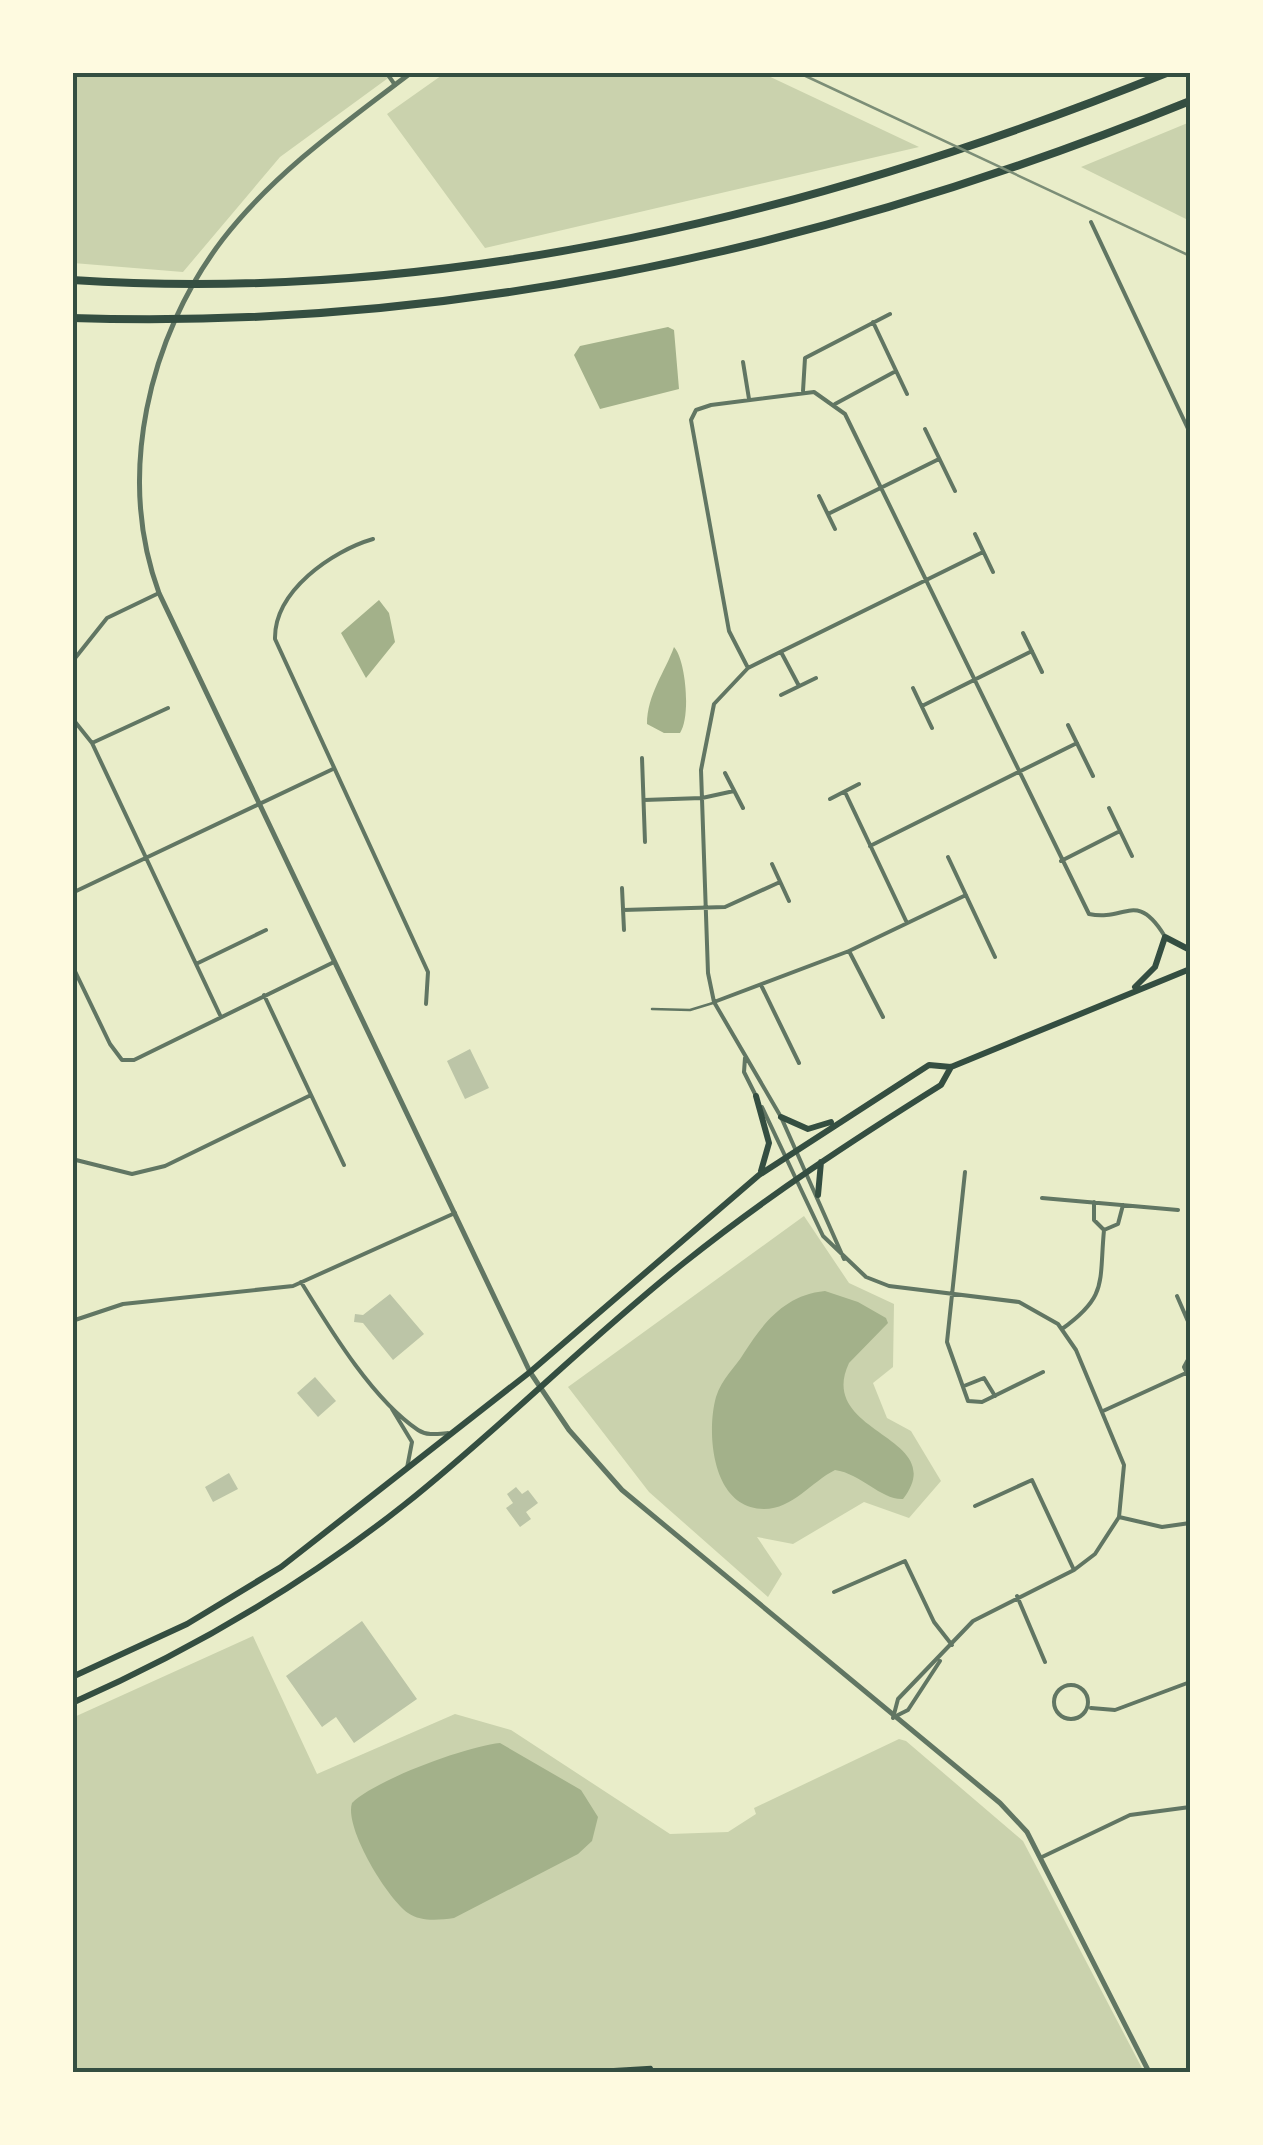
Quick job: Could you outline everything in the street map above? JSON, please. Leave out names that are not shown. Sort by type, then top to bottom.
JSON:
[{"type":"highway","points":[[77,280],[245,284],[491,262],[720,219],[926,160],[1169,72]]},
{"type":"highway","points":[[72,318],[342,313],[536,291],[738,250],[979,181],[1190,101]]},
{"type":"main road","points":[[1132,990],[1155,967],[1165,937],[1190,950]]},
{"type":"main road","points":[[72,1677],[216,1609],[281,1567],[405,1474],[530,1372],[759,1175],[842,1118],[929,1066],[950,1067],[1190,969]]},
{"type":"main road","points":[[72,1702],[166,1658],[317,1568],[405,1504],[683,1263],[806,1171],[941,1085],[950,1067]]},
{"type":"main road","points":[[756,1096],[769,1143],[768,1160],[759,1175]]},
{"type":"main road","points":[[782,1116],[808,1129],[842,1118]]},
{"type":"main road","points":[[818,1196],[822,1161]]},
{"type":"street","points":[[386,72],[395,85]]},
{"type":"street","points":[[412,72],[282,177],[241,218],[202,271],[168,339],[146,418],[138,486],[141,530],[159,593],[530,1372],[569,1430],[612,1481],[1014,1816],[1042,1857],[1149,2072]]},
{"type":"street","points":[[1091,222],[1190,433]]},
{"type":"street","points":[[802,391],[805,358],[890,314]]},
{"type":"street","points":[[873,322],[907,394]]},
{"type":"street","points":[[743,362],[749,400]]},
{"type":"street","points":[[835,404],[896,371]]},
{"type":"street","points":[[748,668],[730,631],[691,420],[696,410],[802,391],[835,404],[846,414],[1089,914],[1136,908],[1153,918],[1165,937]]},
{"type":"street","points":[[924,429],[955,491]]},
{"type":"street","points":[[828,514],[939,459]]},
{"type":"street","points":[[819,496],[835,530]]},
{"type":"street","points":[[975,534],[993,572]]},
{"type":"street","points":[[373,539],[349,546],[288,595],[274,624],[279,650],[428,972],[426,1004]]},
{"type":"street","points":[[844,1259],[782,1116],[714,1002],[708,973],[702,798],[704,735],[714,704],[748,668],[983,552]]},
{"type":"street","points":[[72,577],[72,592]]},
{"type":"street","points":[[72,662],[108,618],[159,593]]},
{"type":"street","points":[[1023,633],[1042,672]]},
{"type":"street","points":[[922,706],[1032,651]]},
{"type":"street","points":[[781,652],[798,686]]},
{"type":"street","points":[[781,695],[816,678]]},
{"type":"street","points":[[913,688],[932,728]]},
{"type":"street","points":[[92,743],[168,708]]},
{"type":"street","points":[[72,718],[92,743],[220,1015]]},
{"type":"street","points":[[1068,725],[1093,776]]},
{"type":"street","points":[[870,846],[1077,743]]},
{"type":"street","points":[[642,758],[645,842]]},
{"type":"street","points":[[72,893],[333,768]]},
{"type":"street","points":[[725,773],[742,808]]},
{"type":"street","points":[[830,799],[859,784]]},
{"type":"street","points":[[644,800],[702,798],[734,791]]},
{"type":"street","points":[[844,792],[907,922]]},
{"type":"street","points":[[1109,808],[1132,856]]},
{"type":"street","points":[[1061,861],[1120,831]]},
{"type":"street","points":[[948,857],[995,957]]},
{"type":"street","points":[[772,864],[789,900]]},
{"type":"street","points":[[623,910],[726,907],[780,882]]},
{"type":"street","points":[[622,888],[624,930]]},
{"type":"street","points":[[714,1002],[850,950],[966,895]]},
{"type":"street","points":[[196,964],[266,930]]},
{"type":"street","points":[[850,950],[883,1017]]},
{"type":"street","points":[[72,965],[110,1044],[122,1060],[134,1060],[334,962]]},
{"type":"street","points":[[761,985],[799,1063]]},
{"type":"street","points":[[264,995],[344,1164]]},
{"type":"street","points":[[745,1058],[744,1072],[788,1154],[823,1236],[844,1259],[877,1283],[1019,1302],[1040,1311],[1062,1329],[1103,1411],[1124,1464],[1119,1517],[1095,1554],[1074,1570],[973,1622],[898,1699],[893,1718]]},
{"type":"street","points":[[72,1159],[132,1174],[166,1166],[311,1095]]},
{"type":"street","points":[[964,1172],[947,1342],[963,1386],[973,1405],[1043,1372]]},
{"type":"street","points":[[1042,1198],[1178,1210]]},
{"type":"street","points":[[1094,1202],[1094,1220],[1104,1230]]},
{"type":"street","points":[[1104,1230],[1118,1224],[1123,1205]]},
{"type":"street","points":[[72,1322],[123,1304],[301,1282],[456,1214]]},
{"type":"street","points":[[1062,1329],[1090,1309],[1098,1296],[1104,1230]]},
{"type":"street","points":[[301,1282],[332,1332],[387,1400],[418,1430],[430,1435],[455,1433]]},
{"type":"street","points":[[1177,1296],[1190,1326]]},
{"type":"street","points":[[1190,1356],[1186,1372],[1190,1380]]},
{"type":"street","points":[[1103,1411],[1186,1372]]},
{"type":"street","points":[[963,1386],[984,1378],[995,1396]]},
{"type":"street","points":[[387,1400],[412,1442],[405,1474]]},
{"type":"street","points":[[976,1506],[1032,1480],[1074,1570]]},
{"type":"street","points":[[1119,1517],[1162,1527],[1190,1523]]},
{"type":"street","points":[[834,1592],[905,1561],[934,1622],[952,1645]]},
{"type":"street","points":[[1018,1596],[1045,1662]]},
{"type":"street","points":[[893,1718],[908,1710],[942,1657]]},
{"type":"street","points":[[1089,1707],[1078,1686],[1060,1688],[1054,1699],[1056,1711],[1063,1717],[1076,1718],[1089,1707],[1115,1710],[1190,1682]]},
{"type":"street","points":[[1042,1857],[1121,1818],[1190,1807]]},
{"type":"lane","points":[[652,1010],[690,1010],[714,1002]]},
{"type":"path","points":[[568,2072],[636,2068],[651,2068],[654,2072]]},
{"type":"shaded area","points":[[72,73],[395,73],[280,157],[183,272],[73,263]]},
{"type":"shaded area","points":[[445,73],[762,73],[919,147],[485,248],[387,114]]},
{"type":"shaded area","points":[[1190,122],[1190,221],[1081,167]]},
{"type":"shaded area","points":[[668,327],[674,330],[679,389],[600,409],[574,355],[580,346]]},
{"type":"shaded area","points":[[379,600],[389,613],[395,642],[366,678],[341,633]]},
{"type":"shaded area","points":[[674,647],[684,676],[685,715],[680,733],[664,733],[647,724],[648,713]]},
{"type":"shaded area","points":[[804,1216],[849,1283],[894,1304],[893,1367],[873,1383],[887,1418],[911,1431],[941,1481],[909,1518],[864,1502],[793,1544],[757,1537],[782,1574],[768,1597],[649,1492],[568,1387]]},
{"type":"shaded area","points":[[825,1291],[858,1302],[886,1318],[888,1323],[849,1363],[844,1387],[850,1406],[910,1461],[913,1478],[903,1499],[835,1470],[784,1505],[764,1509],[747,1506],[733,1497],[717,1466],[712,1430],[716,1397],[725,1379],[777,1312],[798,1298]]},
{"type":"shaded area","points":[[253,1636],[317,1774],[455,1714],[511,1730],[670,1834],[728,1832],[756,1814],[754,1808],[899,1739],[906,1741],[1023,1841],[1144,2072],[73,2072],[72,1718]]},
{"type":"shaded area","points":[[500,1743],[581,1790],[598,1817],[592,1841],[578,1854],[454,1918],[430,1920],[413,1916],[399,1905],[369,1861],[354,1828],[352,1803],[380,1784],[422,1765]]},
{"type":"building","points":[[470,1049],[489,1088],[465,1099],[447,1061]]},
{"type":"building","points":[[390,1294],[424,1334],[393,1360],[363,1323],[354,1322],[355,1314],[363,1315]]},
{"type":"building","points":[[315,1377],[336,1401],[318,1417],[297,1393]]},
{"type":"building","points":[[229,1473],[238,1489],[213,1502],[205,1487]]},
{"type":"building","points":[[516,1487],[522,1494],[528,1490],[538,1503],[526,1512],[531,1519],[520,1527],[506,1508],[513,1503],[507,1494]]},
{"type":"building","points":[[362,1621],[417,1699],[354,1743],[336,1717],[322,1727],[286,1676]]},
{"type":"railway","points":[[797,72],[1190,256]]}]
